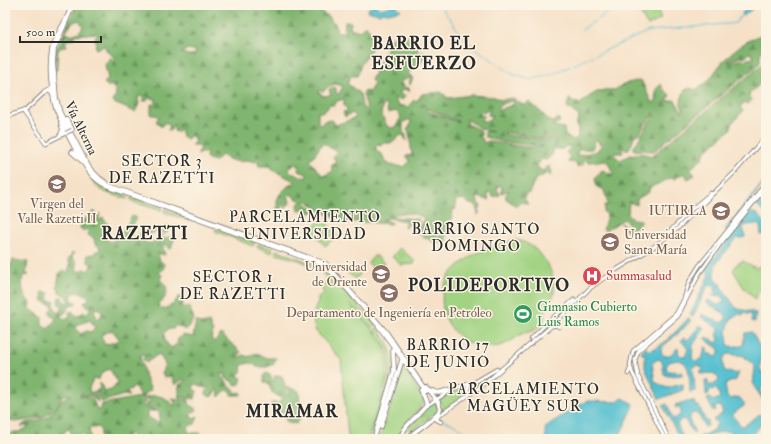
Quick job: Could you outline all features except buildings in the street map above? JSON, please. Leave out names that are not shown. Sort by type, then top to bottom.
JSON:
[{"type":"highway","name":"Vía Alterna","points":[[72,5],[53,47],[51,61],[54,98],[57,110],[88,169],[110,188],[322,264],[337,277],[374,320],[418,380]]},
{"type":"highway","name":"Vía Alterna","points":[[72,5],[54,49],[54,67],[58,104],[60,113],[94,173],[104,182],[324,262],[377,320],[403,361]]},
{"type":"highway","points":[[44,93],[52,86],[53,82]]},
{"type":"highway","points":[[44,93],[50,90],[54,98]]},
{"type":"highway","points":[[58,104],[72,130]]},
{"type":"highway","points":[[57,110],[64,133]]},
{"type":"highway","points":[[83,151],[87,163]]},
{"type":"highway","points":[[72,152],[88,169]]},
{"type":"highway","points":[[143,196],[149,199]]},
{"type":"highway","points":[[392,345],[395,365]]},
{"type":"highway","points":[[396,360],[403,361],[375,439],[396,360]]},
{"type":"highway","points":[[418,380],[433,392],[438,393],[456,388]]},
{"type":"highway","points":[[399,439],[408,424],[425,406],[427,401],[418,380]]},
{"type":"highway","points":[[408,439],[412,433],[439,412],[440,405],[424,385]]},
{"type":"highway","points":[[412,433],[434,419]]},
{"type":"highway","points":[[408,424],[407,431],[412,433]]},
{"type":"main road","points":[[5,117],[24,111],[44,93]]},
{"type":"main road","points":[[24,111],[47,142],[72,130]]},
{"type":"main road","points":[[425,406],[456,388],[471,384],[498,369],[551,319],[603,276],[654,246],[688,212],[733,172],[766,135]]},
{"type":"main road","points":[[408,439],[475,390],[549,328],[589,289],[611,273],[657,245],[691,216],[735,172],[766,135]]},
{"type":"main road","points":[[636,380],[628,375],[630,371],[631,355],[637,346],[676,314],[684,299],[689,282],[699,266],[766,183]]},
{"type":"main road","points":[[669,439],[638,376],[635,360],[639,350],[678,316],[699,274],[721,243],[766,188]]},
{"type":"main road","points":[[688,212],[691,216]]},
{"type":"main road","points":[[551,319],[556,320]]},
{"type":"main road","points":[[549,328],[556,325],[559,327]]},
{"type":"main road","points":[[630,365],[665,439]]},
{"type":"main road","points":[[471,384],[467,386],[467,390],[470,393],[475,390]]},
{"type":"main road","points":[[439,415],[436,419],[440,422]]},
{"type":"green space","points":[[76,5],[328,5],[328,8],[322,8],[322,13],[329,16],[332,22],[335,23],[337,32],[344,32],[345,22],[351,22],[350,28],[360,31],[364,26],[366,26],[376,37],[371,41],[375,44],[362,62],[357,76],[351,76],[347,83],[360,94],[362,106],[366,110],[363,94],[365,91],[369,92],[374,84],[371,80],[392,37],[404,35],[412,42],[408,35],[416,41],[419,46],[417,49],[419,56],[423,51],[425,54],[422,62],[409,71],[409,74],[413,78],[410,85],[409,83],[411,77],[400,82],[404,87],[409,88],[410,91],[408,92],[406,89],[400,91],[400,94],[406,96],[402,100],[394,98],[398,105],[408,107],[413,101],[418,100],[422,94],[441,92],[448,98],[472,95],[494,97],[502,100],[512,98],[523,105],[530,102],[550,121],[553,122],[558,118],[560,120],[559,123],[555,123],[554,126],[564,128],[565,136],[574,140],[578,137],[578,129],[576,126],[579,116],[567,107],[569,99],[580,104],[596,92],[615,90],[623,84],[641,80],[652,103],[655,102],[656,89],[661,84],[663,89],[670,95],[667,101],[675,100],[682,112],[683,109],[681,100],[685,90],[690,88],[695,90],[705,84],[727,57],[736,49],[750,40],[766,33],[766,46],[760,54],[760,63],[654,151],[634,150],[633,149],[652,117],[650,117],[640,133],[634,137],[628,150],[621,148],[623,153],[614,153],[614,155],[620,160],[636,154],[648,154],[652,156],[766,61],[766,79],[750,93],[749,97],[752,100],[748,104],[744,103],[740,107],[743,111],[733,122],[730,130],[705,151],[702,159],[690,169],[695,175],[688,179],[684,173],[674,179],[671,178],[649,188],[649,192],[637,199],[637,205],[629,202],[628,214],[633,219],[641,220],[641,223],[630,231],[622,228],[621,223],[627,227],[630,225],[624,219],[605,231],[603,229],[607,215],[604,212],[605,205],[608,205],[604,190],[597,187],[595,178],[602,170],[614,175],[607,161],[587,162],[586,158],[583,160],[583,165],[577,167],[576,163],[568,162],[570,157],[566,152],[572,147],[566,146],[563,149],[553,149],[553,154],[546,160],[542,159],[536,165],[542,171],[549,166],[552,171],[551,176],[547,173],[535,180],[529,193],[526,194],[524,198],[528,204],[521,202],[516,207],[506,199],[506,194],[510,190],[501,193],[502,187],[498,185],[497,189],[500,195],[493,197],[490,192],[487,193],[489,200],[477,197],[478,203],[481,206],[478,215],[477,206],[474,204],[469,204],[465,199],[456,200],[456,209],[453,209],[452,217],[446,233],[446,242],[440,241],[436,244],[420,234],[419,226],[424,218],[413,214],[392,215],[394,217],[419,219],[418,222],[410,223],[405,228],[404,226],[406,221],[389,218],[382,220],[391,222],[392,224],[343,221],[321,211],[306,200],[305,203],[316,212],[306,213],[305,209],[299,210],[298,204],[302,202],[290,194],[288,195],[290,203],[285,208],[281,203],[282,211],[277,216],[277,200],[280,194],[291,183],[295,184],[296,182],[271,169],[270,166],[259,166],[257,161],[231,160],[222,155],[215,161],[206,158],[206,152],[201,152],[199,155],[197,154],[201,148],[195,144],[193,147],[191,146],[195,141],[192,135],[187,139],[182,136],[180,129],[177,132],[174,131],[174,124],[170,131],[168,130],[170,126],[165,122],[161,127],[156,121],[159,117],[156,115],[151,115],[151,104],[155,105],[156,99],[149,98],[147,101],[143,101],[143,96],[138,97],[139,104],[135,112],[114,103],[112,101],[116,96],[115,88],[113,88],[111,84],[109,87],[104,83],[108,79],[105,65],[110,58],[114,60],[116,59],[106,50],[105,46],[96,49],[95,37],[98,35],[97,33],[75,35],[74,38],[65,41],[67,46],[64,46],[58,50],[57,70],[55,71],[56,49],[66,33],[74,34],[82,28],[83,26],[79,20],[72,23],[61,39]],"holes":[[[188,49],[196,51],[195,54],[190,55],[181,53]],[[749,53],[752,54],[754,58],[727,62],[729,60],[747,56]],[[335,84],[343,86],[339,94],[336,93],[336,88],[333,87],[329,90],[331,95],[324,96],[318,92],[319,90],[323,92],[329,86]],[[344,99],[344,105],[348,111],[343,112],[345,117],[352,113],[357,117],[336,125],[332,120],[324,121],[321,125],[318,123],[318,112],[324,112],[330,105],[334,105],[337,101]],[[511,101],[514,102],[514,104],[497,111],[500,105]],[[386,104],[388,113],[396,111],[401,117],[396,126],[392,128],[387,126],[381,114],[383,105]],[[426,108],[458,121],[427,111]],[[490,110],[488,115],[492,116],[487,121],[481,121],[484,116],[477,114]],[[411,119],[410,126],[407,130],[409,133],[412,155],[406,156],[410,161],[404,167],[390,165],[385,161],[382,154],[376,151],[376,145],[381,146],[383,143],[392,143],[401,135],[404,136],[406,141],[406,135],[403,132],[403,122]],[[467,119],[479,128],[493,132],[485,131],[485,137],[503,142],[543,146],[525,147],[488,141],[484,143],[482,138],[478,136],[481,136],[481,131],[467,124]],[[505,132],[555,140],[557,142],[512,136],[505,134]],[[598,140],[599,144],[602,145],[598,151],[576,156],[579,149],[592,149],[595,141]],[[323,143],[337,152],[333,157],[336,162],[331,166],[333,171],[323,176],[310,161]],[[295,164],[299,166],[298,171],[307,174],[306,178],[294,174],[288,170]]]},
{"type":"green space","points":[[656,5],[661,19],[648,26],[641,15]]},
{"type":"green space","points":[[89,172],[97,181],[128,196],[127,199],[103,191],[95,185]]},
{"type":"green space","points":[[131,197],[163,209],[160,210],[136,203],[131,200]]},
{"type":"green space","points":[[165,209],[190,219],[189,221],[164,212]]},
{"type":"green space","points":[[94,211],[96,213],[95,218],[100,213],[98,221],[103,218],[110,227],[105,239],[111,242],[123,231],[132,216],[136,218],[130,232],[134,241],[140,233],[157,228],[157,231],[144,237],[145,243],[153,243],[159,239],[158,234],[167,225],[170,227],[166,234],[163,232],[161,233],[163,239],[169,237],[174,239],[171,249],[169,249],[164,243],[163,248],[165,255],[158,253],[159,259],[165,265],[163,269],[158,272],[162,275],[160,280],[167,289],[164,299],[159,305],[160,308],[164,309],[174,304],[178,297],[182,297],[184,300],[182,306],[189,307],[194,318],[189,327],[185,330],[176,325],[173,329],[168,329],[164,333],[165,341],[171,348],[177,344],[178,338],[183,335],[193,337],[196,321],[202,324],[209,322],[213,332],[211,339],[215,342],[221,334],[241,352],[237,359],[243,355],[249,357],[252,354],[260,354],[268,358],[276,358],[274,364],[267,367],[256,367],[255,364],[249,363],[242,365],[241,372],[237,376],[242,378],[240,384],[235,385],[226,378],[225,374],[221,374],[230,387],[233,388],[236,393],[241,392],[241,395],[231,395],[231,391],[226,390],[219,397],[217,389],[210,397],[206,394],[208,387],[205,388],[197,384],[193,386],[194,390],[197,391],[195,399],[179,397],[179,385],[186,380],[183,379],[175,385],[171,376],[164,378],[162,372],[165,364],[159,354],[146,363],[143,360],[145,355],[140,356],[145,377],[151,390],[144,395],[140,396],[135,387],[127,391],[129,396],[124,395],[101,402],[98,397],[100,383],[103,388],[103,392],[111,390],[118,383],[111,371],[108,369],[101,374],[99,379],[93,379],[89,388],[90,393],[98,390],[96,396],[98,402],[91,396],[80,395],[92,400],[98,411],[102,404],[145,396],[143,403],[144,407],[155,411],[148,412],[148,417],[158,423],[160,417],[159,412],[146,406],[145,401],[149,403],[151,400],[146,399],[146,397],[159,396],[175,406],[175,402],[171,398],[189,400],[189,404],[197,410],[190,414],[193,418],[198,416],[195,424],[191,425],[187,429],[190,433],[201,433],[202,439],[132,439],[133,437],[129,434],[127,435],[129,439],[102,439],[100,437],[101,431],[98,427],[89,429],[91,439],[84,439],[85,436],[83,433],[79,435],[77,433],[74,434],[77,438],[75,439],[70,435],[71,432],[68,429],[64,432],[66,439],[5,439],[10,434],[20,432],[31,425],[21,427],[25,423],[38,421],[45,418],[49,416],[55,409],[42,418],[15,422],[8,420],[5,421],[5,344],[8,342],[5,339],[5,315],[10,314],[9,305],[5,303],[5,277],[13,260],[28,262],[26,273],[29,275],[23,276],[23,291],[26,298],[31,303],[30,309],[42,317],[42,325],[48,329],[56,319],[49,313],[53,306],[43,301],[42,292],[49,293],[48,300],[55,302],[53,305],[59,313],[63,307],[58,303],[59,297],[62,297],[63,301],[67,303],[69,302],[66,296],[59,292],[57,287],[59,274],[63,270],[68,272],[70,264],[68,260],[72,253],[74,253],[72,257],[76,262],[77,272],[85,269],[89,271],[91,264],[88,262],[87,255],[100,251],[99,246],[95,244],[94,238],[88,235],[88,231],[86,229],[84,231],[80,228],[84,219]],"holes":[[[75,292],[88,296],[89,298],[84,303],[86,306],[91,306],[88,313],[84,312],[77,316],[72,311],[69,312],[70,316],[65,319],[60,316],[66,312],[68,307],[77,303],[71,299]],[[96,308],[100,309],[102,314],[98,320],[94,311]],[[90,320],[95,327],[91,332],[87,331],[80,334],[75,326]],[[112,330],[120,340],[105,345],[101,335]],[[63,395],[72,395],[64,398],[57,407]]]},
{"type":"green space","points":[[323,219],[337,236],[325,246],[311,228]]},
{"type":"green space","points":[[216,228],[255,242],[253,246],[215,231]]},
{"type":"green space","points":[[515,240],[531,246],[538,252],[549,267],[552,275],[554,293],[545,312],[543,322],[535,330],[521,334],[502,345],[484,347],[467,342],[450,326],[445,316],[442,305],[446,281],[459,265],[474,255]]},
{"type":"green space","points":[[258,244],[273,249],[272,253],[257,247]]},
{"type":"green space","points":[[400,248],[415,261],[414,264],[401,265],[392,257]]},
{"type":"green space","points":[[276,250],[320,266],[320,270],[299,260],[276,254]]},
{"type":"green space","points":[[375,255],[384,263],[376,271],[368,263]]},
{"type":"green space","points":[[766,259],[766,288],[759,291],[755,299],[744,288],[733,270],[737,264],[743,261],[756,268],[764,264]]},
{"type":"green space","points":[[323,268],[376,325],[372,328],[350,304],[383,344],[386,354],[387,366],[383,392],[367,439],[350,439],[348,436],[341,360],[315,330],[313,321],[316,314],[314,311],[318,298],[324,293],[320,286],[327,280],[332,284],[322,273]]},
{"type":"green space","points":[[352,269],[360,274],[356,279],[348,273]]},
{"type":"green space","points":[[377,327],[389,346],[393,369],[372,439],[369,439],[389,373],[388,351],[374,330]]},
{"type":"green space","points":[[404,367],[425,402],[410,418],[396,439],[379,439]]},
{"type":"green space","points":[[266,373],[270,375],[272,381],[275,380],[274,376],[282,376],[288,395],[290,394],[288,387],[299,391],[301,417],[296,424],[286,421],[285,413],[278,412],[276,408],[270,406],[272,403],[279,403],[282,399],[272,392],[268,383],[264,382],[264,375]]},
{"type":"green space","points":[[491,375],[470,391],[467,390],[469,386]]},
{"type":"green space","points":[[465,387],[468,394],[441,412],[442,405],[438,399]]},
{"type":"green space","points":[[434,401],[439,404],[438,411],[411,432],[407,428],[419,414]]},
{"type":"water","points":[[376,5],[380,9],[396,5],[401,10],[388,13],[382,12],[380,14],[367,11],[369,8]]},
{"type":"water","points":[[740,5],[758,5],[743,16],[742,13],[746,9]]},
{"type":"water","points":[[766,179],[766,181],[726,231],[725,229]]},
{"type":"water","points":[[766,193],[765,206],[766,214],[757,206]]},
{"type":"water","points":[[750,212],[757,214],[766,223],[766,234],[761,235],[760,226],[757,224],[746,225],[743,228],[745,237],[736,239],[715,265],[715,278],[719,285],[722,284],[720,285],[736,308],[756,313],[755,322],[751,321],[752,315],[743,313],[742,316],[741,313],[730,320],[727,333],[727,341],[729,346],[736,347],[737,345],[737,347],[743,345],[745,333],[752,332],[759,346],[766,348],[766,356],[761,359],[760,369],[762,373],[766,373],[766,384],[762,387],[761,391],[766,397],[766,404],[753,385],[755,367],[746,357],[745,359],[745,356],[727,354],[723,360],[725,371],[737,374],[739,372],[736,380],[725,384],[727,397],[730,399],[739,397],[744,403],[744,406],[734,413],[733,416],[740,425],[744,426],[760,414],[764,419],[753,436],[753,439],[737,439],[735,434],[725,431],[696,439],[715,429],[717,422],[713,420],[723,413],[720,406],[714,407],[716,410],[713,411],[707,399],[710,398],[712,401],[720,398],[717,389],[709,390],[709,394],[706,395],[705,381],[708,381],[708,385],[713,385],[719,381],[718,377],[713,373],[700,374],[700,371],[704,370],[699,365],[693,367],[695,391],[690,392],[688,368],[685,364],[682,361],[676,360],[669,362],[666,367],[668,371],[682,372],[682,375],[668,376],[664,374],[662,361],[658,359],[652,363],[655,382],[667,388],[683,384],[683,390],[659,399],[645,368],[645,355],[641,353],[646,347],[647,350],[652,350],[663,343],[675,333],[688,318],[691,320],[662,347],[661,352],[664,356],[670,355],[678,348],[679,355],[685,357],[688,349],[681,340],[684,338],[687,340],[689,339],[700,325],[704,328],[693,345],[692,358],[696,362],[700,359],[702,360],[705,347],[708,349],[706,352],[716,357],[719,355],[719,349],[705,339],[707,337],[717,343],[719,340],[717,334],[719,329],[701,317],[702,314],[721,323],[727,318],[724,313],[707,303],[708,300],[718,305],[723,303],[724,300],[721,295],[718,295],[717,297],[712,295],[715,295],[716,291],[714,286],[709,285],[707,287],[693,317],[690,315],[708,277],[709,273],[705,270]]},
{"type":"water","points":[[622,398],[631,402],[634,406],[618,439],[546,439],[545,429],[548,425],[580,404],[589,401],[618,402]]},
{"type":"water","points":[[687,401],[694,401],[696,407],[699,406],[705,420],[708,421],[708,426],[705,427],[698,414],[693,413],[690,416],[690,422],[695,432],[693,433],[685,420],[682,419],[677,424],[684,439],[680,439],[663,406],[667,404],[672,417],[675,419],[681,413],[680,406],[676,408],[675,405]]},
{"type":"waterway","points":[[440,5],[462,36],[474,47],[512,74],[531,80],[553,74],[649,31],[736,23],[743,15]]},
{"type":"waterway","points":[[598,19],[618,5]]},
{"type":"waterway","points":[[582,30],[596,20]]},
{"type":"waterway","points":[[425,409],[435,413]]},
{"type":"waterway","points":[[439,418],[456,426],[476,439]]},
{"type":"place","name":"Virgen del Valle Razetti II","points":[[57,184]]},
{"type":"place","name":"IUTIRLA","points":[[721,211]]},
{"type":"place","name":"Universidad Santa María","points":[[610,242]]},
{"type":"place","name":"Universidad de Oriente","points":[[381,274]]},
{"type":"place","name":"Summasalud","points":[[592,276]]},
{"type":"place","name":"Departamento de Ingeniería en Petróleo","points":[[389,293]]},
{"type":"place","name":"Gimnasio Cubierto Luis Ramos","points":[[523,314]]},
{"type":"district","name":"BARRIO EL ESFUERZO","points":[[424,53]]},
{"type":"district","name":"SECTOR 3 DE RAZETTI","points":[[162,170]]},
{"type":"district","name":"PARCELAMIENTO UNIVERSIDAD","points":[[305,226]]},
{"type":"district","name":"RAZETTI","points":[[145,233]]},
{"type":"district","name":"BARRIO SANTO DOMINGO","points":[[476,238]]},
{"type":"district","name":"POLIDEPORTIVO","points":[[489,285]]},
{"type":"district","name":"SECTOR 1 DE RAZETTI","points":[[233,286]]},
{"type":"district","name":"BARRIO 17 DE JUNIO","points":[[448,354]]},
{"type":"district","name":"PARCELAMIENTO MAGÜEY SUR","points":[[524,398]]},
{"type":"district","name":"MIRAMAR","points":[[292,411]]}]
